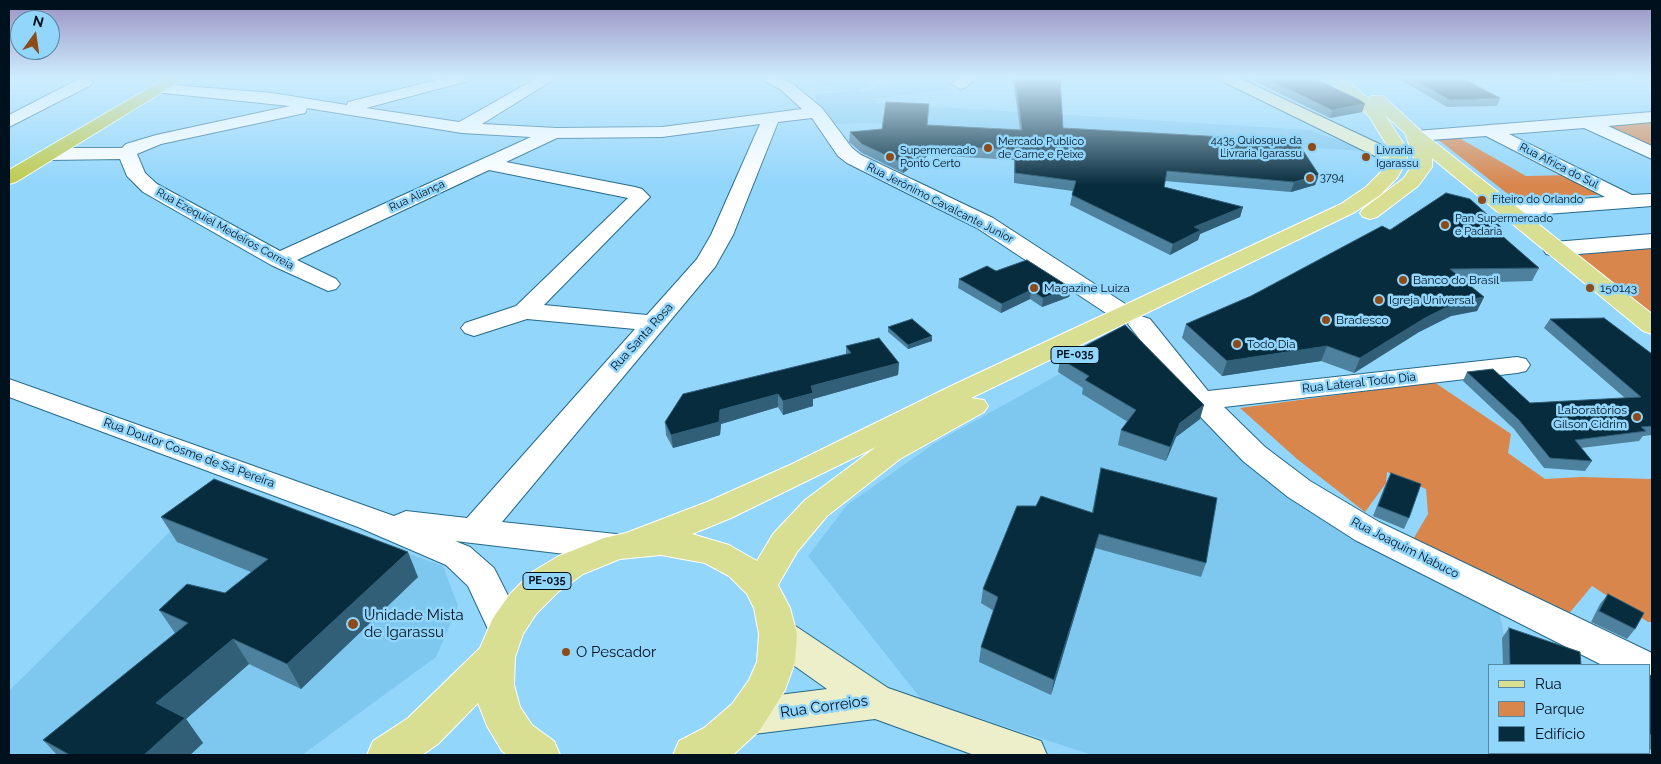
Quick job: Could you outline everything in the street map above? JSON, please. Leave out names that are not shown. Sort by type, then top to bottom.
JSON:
[{"type":"highway","points":[[9,178],[118,114]]},
{"type":"main road","points":[[1298,114],[1345,137],[1410,163],[1446,172],[1475,185]]},
{"type":"main road","points":[[1375,114],[1410,163]]},
{"type":"main road","points":[[1395,114],[1404,121],[1416,136],[1475,185],[1652,326]]},
{"type":"main road","points":[[1410,163],[1423,154],[1416,136]]},
{"type":"main road","name":"PE-035","points":[[388,755],[422,731],[452,705],[501,643],[523,604],[545,582],[572,565],[719,510],[1132,319],[1368,215],[1411,182],[1410,163]]},
{"type":"main road","name":"PE-035","points":[[760,586],[785,544],[816,508],[889,452],[1132,319]]},
{"type":"main road","name":"PE-035","points":[[623,546],[671,544],[691,546],[717,554],[741,567],[760,586],[772,608],[778,634],[776,662],[765,690],[746,717],[719,741],[694,755]]},
{"type":"main road","name":"Rua Correios","points":[[778,634],[875,701]]},
{"type":"main road","points":[[501,643],[494,685],[501,713],[517,738],[539,755]]},
{"type":"main road","points":[[875,701],[1026,755]]},
{"type":"main road","name":"Rua Correios","points":[[746,717],[875,701]]},
{"type":"street","points":[[9,122],[24,114]]},
{"type":"street","points":[[50,154],[126,153],[132,148],[167,137],[277,114]]},
{"type":"street","points":[[378,114],[462,128],[556,133],[662,132],[805,114]]},
{"type":"street","points":[[462,128],[487,114]]},
{"type":"street","name":"Rua Jerônimo Cavalcante Junior","points":[[817,114],[845,152],[854,159],[1000,232],[1132,319]]},
{"type":"street","points":[[1416,136],[1652,118]]},
{"type":"street","name":"Rua Santa Rosa","points":[[474,532],[652,324],[688,287],[707,262],[722,235],[771,119]]},
{"type":"street","points":[[1585,122],[1652,153]]},
{"type":"street","name":"Rua Africa do Sul","points":[[1488,130],[1629,202]]},
{"type":"street","name":"Rua Aliança","points":[[279,260],[556,133]]},
{"type":"street","name":"Rua Ezequiel Medeiros Correia","points":[[126,153],[137,176],[150,188],[279,260],[328,284]]},
{"type":"street","points":[[486,164],[635,192],[640,197],[525,311]]},
{"type":"street","points":[[1507,211],[1652,200]]},
{"type":"street","points":[[1554,249],[1652,241]]},
{"type":"street","points":[[474,328],[525,311],[652,324]]},
{"type":"street","name":"Rua Joaquim Nabuco","points":[[1132,319],[1201,401],[1254,454],[1299,488],[1367,531],[1636,664]]},
{"type":"street","name":"Rua Lateral Todo Dia","points":[[1201,401],[1517,365]]},
{"type":"street","name":"Rua Doutor Cosme de Sá Pereira","points":[[9,387],[370,519]]},
{"type":"street","points":[[370,519],[474,532],[623,546]]},
{"type":"street","points":[[370,519],[458,556],[482,578],[501,643]]},
{"type":"shaded area","points":[[826,114],[1048,114],[1311,130],[1366,151],[867,123],[832,124]]},
{"type":"shaded area","points":[[1139,330],[1226,439],[1498,606],[1510,664],[1488,664],[1488,754],[1527,755],[1092,755],[921,699],[808,556],[847,505],[935,443]]},
{"type":"shaded area","points":[[217,485],[443,566],[458,606],[436,657],[302,755],[9,755],[9,691]]},
{"type":"green space","points":[[1652,120],[1652,149],[1597,124]]},
{"type":"green space","points":[[1436,138],[1459,138],[1526,176],[1569,175],[1606,194],[1517,201]]},
{"type":"green space","points":[[1652,235],[1652,314],[1562,242]]},
{"type":"green space","points":[[1434,382],[1511,434],[1508,453],[1545,479],[1581,477],[1652,479],[1652,622],[1648,622],[1592,586],[1566,617],[1408,548],[1428,514],[1426,489],[1387,472],[1386,483],[1365,512],[1297,459],[1240,408]]},
{"type":"building","points":[[884,114],[928,114],[927,125],[1022,130],[1020,114],[1062,114],[1063,128],[1297,141],[1319,175],[1294,182],[1167,171],[1164,187],[1243,207],[1194,227],[1201,230],[1173,244],[1072,195],[1076,181],[1015,173],[1015,150],[930,145],[903,163],[862,144],[850,132],[882,129]]},
{"type":"building","points":[[1446,193],[1470,199],[1501,227],[1492,227],[1539,268],[1450,269],[1484,297],[1457,302],[1425,318],[1360,358],[1327,346],[1227,361],[1186,324],[1251,296],[1382,226],[1390,230]]},
{"type":"building","points":[[1027,260],[1071,288],[1043,298],[1031,290],[1002,304],[959,279],[987,266],[996,271]]},
{"type":"building","points":[[1604,318],[1652,354],[1652,426],[1641,427],[1646,431],[1575,440],[1592,461],[1550,458],[1519,420],[1467,372],[1493,369],[1530,403],[1641,397],[1550,319]]},
{"type":"building","points":[[912,319],[932,336],[908,345],[888,327]]},
{"type":"building","points":[[1125,325],[1204,405],[1180,423],[1170,447],[1121,430],[1136,410],[1085,380],[1089,376],[1060,359]]},
{"type":"building","points":[[879,338],[899,363],[811,386],[813,393],[783,401],[778,394],[720,410],[719,422],[671,435],[665,422],[683,394],[851,353],[846,346]]},
{"type":"building","points":[[1101,468],[1217,498],[1206,563],[1099,534],[1054,680],[981,647],[998,597],[983,589],[1017,506],[1036,506],[1041,496],[1093,513]]},
{"type":"building","points":[[1391,473],[1421,484],[1409,518],[1378,506]]},
{"type":"building","points":[[214,479],[408,552],[287,664],[233,639],[156,703],[185,718],[144,755],[70,755],[43,740],[188,623],[159,610],[187,584],[225,593],[268,559],[161,517]]},
{"type":"building","points":[[1608,594],[1644,613],[1635,629],[1599,611]]},
{"type":"building","points":[[1509,628],[1580,652],[1581,664],[1510,664]]},
{"type":"building","points":[[1651,676],[1652,677],[1651,734]]},
{"type":"place","name":"4435 Quiosque da Livraria Igarassu","points":[[1312,147]]},
{"type":"place","name":"Mercado Publico de Carne e Peixe","points":[[988,148]]},
{"type":"place","name":"Supermercado Ponto Certo","points":[[890,157]]},
{"type":"place","name":"Livraria Igarassu","points":[[1366,157]]},
{"type":"place","name":"3794","points":[[1310,178]]},
{"type":"place","name":"Fiteiro do Orlando","points":[[1482,200]]},
{"type":"place","name":"Pan Supermercado e Padaria","points":[[1445,225]]},
{"type":"place","name":"Banco do Brasil","points":[[1403,280]]},
{"type":"place","name":"Magazine Luiza","points":[[1034,288]]},
{"type":"place","name":"150143","points":[[1590,288]]},
{"type":"place","name":"Igreja Universal","points":[[1379,300]]},
{"type":"place","name":"Bradesco","points":[[1326,320]]},
{"type":"place","name":"Todo Dia","points":[[1237,344]]},
{"type":"place","name":"Laboratórios Gilson Cidrim","points":[[1637,417]]},
{"type":"place","name":"Unidade Mista de Igarassu","points":[[353,624]]},
{"type":"place","name":"O Pescador","points":[[566,652]]}]
